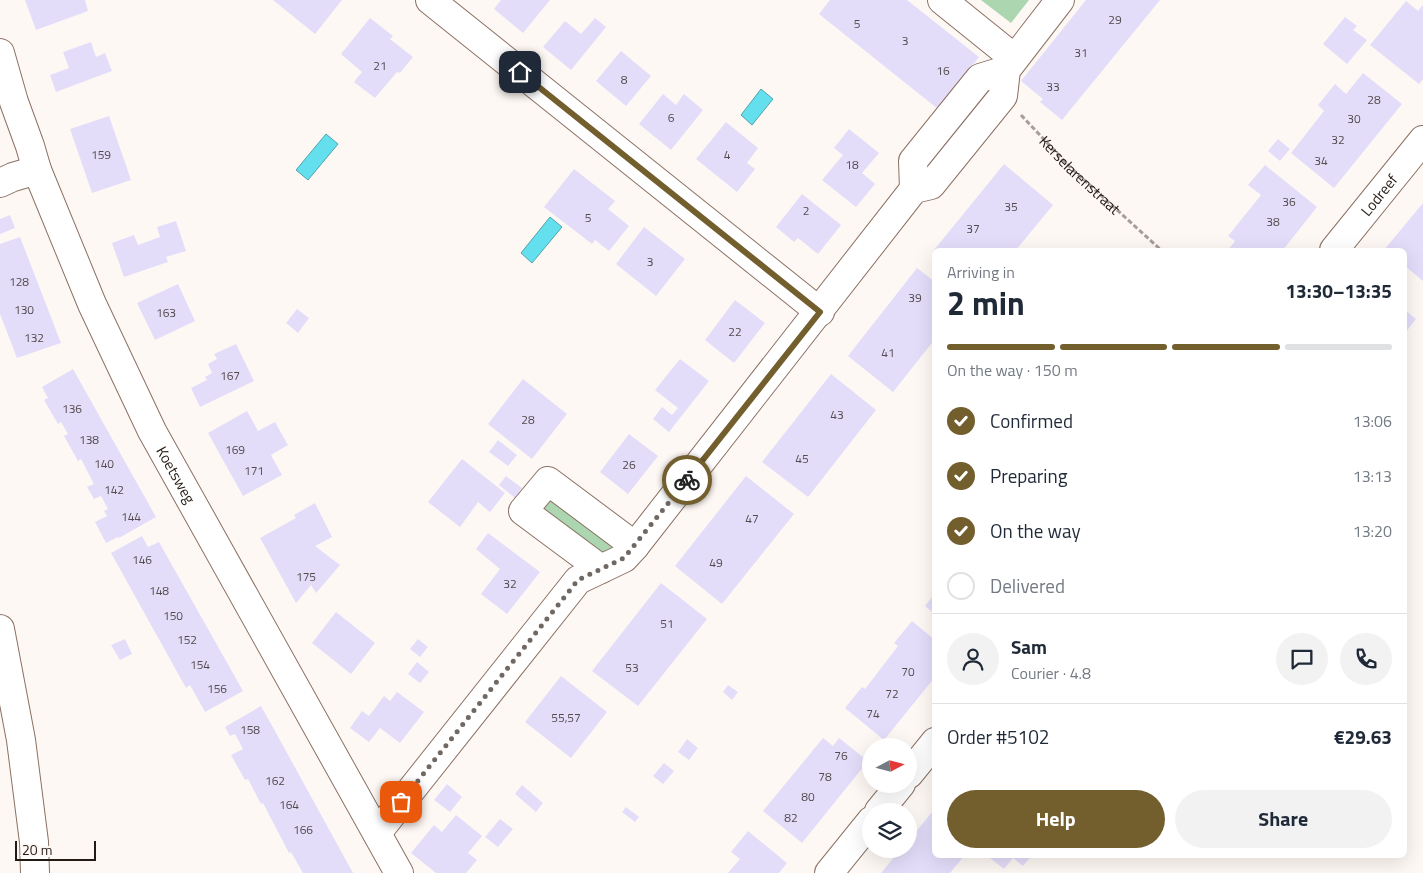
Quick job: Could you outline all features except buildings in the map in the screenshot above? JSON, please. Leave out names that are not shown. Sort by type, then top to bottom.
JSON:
[{"type":"street","points":[[430,0],[820,312]]},
{"type":"street","points":[[942,0],[1007,75]]},
{"type":"street","points":[[377,833],[578,580],[624,558],[635,546],[914,190],[913,161],[980,78],[1007,75],[1060,0]]},
{"type":"street","name":"Koetsweg","points":[[0,52],[14,102],[37,170],[92,304],[152,431],[399,873]]},
{"type":"street","name":"Lodreef","points":[[1336,248],[1423,140]]},
{"type":"street","points":[[0,183],[37,170]]},
{"type":"street","points":[[601,570],[523,511],[548,481],[635,546]]},
{"type":"street","points":[[0,629],[21,740],[34,842],[35,873]]},
{"type":"street","points":[[918,763],[932,746]]},
{"type":"street","points":[[886,803],[894,793]]},
{"type":"street","points":[[829,873],[862,831]]},
{"type":"path","name":"Kerselarenstraat","points":[[1007,75],[1070,166],[1159,248]]},
{"type":"green space","points":[[981,0],[1029,0],[1011,23]]},
{"type":"green space","points":[[548,481],[635,546],[601,569],[523,511]]},
{"type":"water","points":[[761,89],[773,99],[752,125],[741,115]]},
{"type":"water","points":[[326,134],[338,144],[308,180],[296,170]]},
{"type":"water","points":[[550,217],[562,227],[532,263],[521,253]]},
{"type":"way so far","points":[[401,802],[578,580],[624,558],[687,480]]},
{"type":"route","points":[[520,72],[820,312],[687,480]]}]
